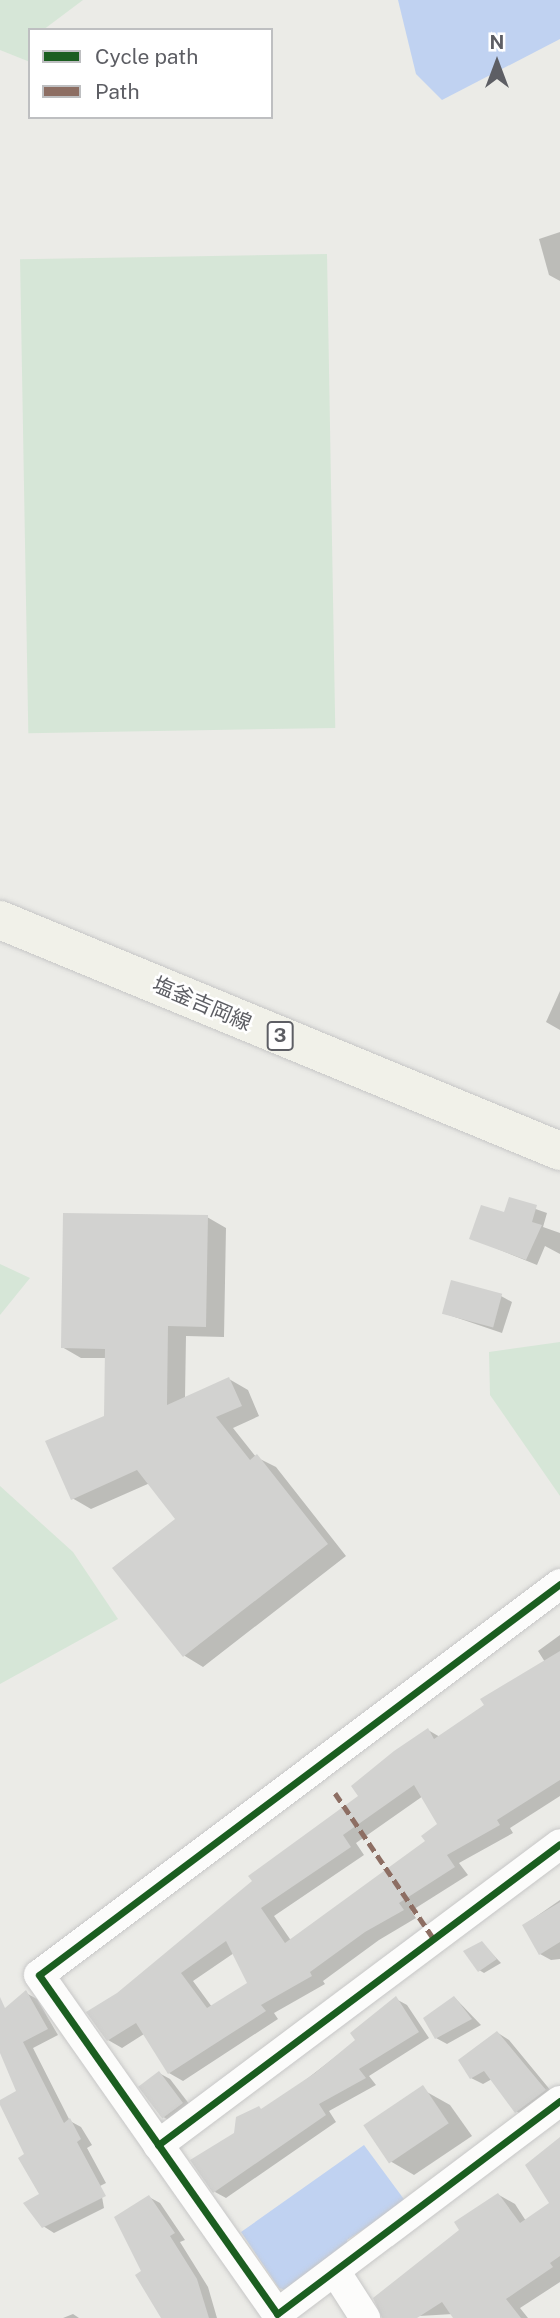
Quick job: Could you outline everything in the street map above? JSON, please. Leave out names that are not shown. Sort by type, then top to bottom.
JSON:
[{"type":"main road","name":"塩釜吉岡線","points":[[0,920],[560,1151]]},
{"type":"street","points":[[560,1584],[39,1975],[277,2314],[560,2101]]},
{"type":"street","points":[[159,2146],[560,1844]]},
{"type":"street","points":[[335,2271],[365,2318]]},
{"type":"green space","points":[[0,0],[83,0],[46,28],[28,28],[28,61],[0,50]]},
{"type":"green space","points":[[327,254],[335,728],[28,733],[20,259]]},
{"type":"green space","points":[[0,1264],[30,1278],[0,1315]]},
{"type":"green space","points":[[560,1342],[560,1496],[490,1395],[489,1352]]},
{"type":"green space","points":[[0,1486],[73,1552],[118,1619],[0,1684]]},
{"type":"water","points":[[398,0],[560,0],[560,39],[442,100],[416,74]]},
{"type":"water","points":[[364,2145],[406,2202],[347,2240],[349,2250],[295,2293],[279,2288],[241,2232]]},
{"type":"building","points":[[509,1197],[537,1205],[532,1222],[542,1225],[526,1260],[469,1239],[481,1205],[504,1212]]},
{"type":"building","points":[[63,1213],[208,1215],[206,1327],[168,1326],[167,1405],[229,1377],[242,1406],[216,1417],[250,1460],[257,1454],[328,1544],[183,1657],[112,1568],[175,1519],[137,1470],[71,1500],[45,1441],[104,1416],[105,1349],[61,1348]]},
{"type":"building","points":[[451,1280],[502,1294],[493,1328],[442,1314]]},
{"type":"building","points":[[560,1651],[560,1780],[497,1820],[500,1825],[447,1855],[455,1867],[399,1903],[404,1910],[365,1932],[310,1972],[312,1976],[261,2005],[266,2011],[168,2074],[136,2023],[107,2041],[86,2012],[117,1993],[252,1881],[248,1876],[358,1796],[351,1786],[394,1751],[428,1728],[434,1739],[484,1705],[480,1699]],"holes":[[[414,1785],[437,1824],[421,1836],[425,1841],[285,1943],[261,1908],[351,1847],[343,1835]],[[226,1941],[247,1983],[207,2008],[181,1973]]]},
{"type":"building","points":[[560,1902],[560,1942],[539,1955],[522,1925]]},
{"type":"building","points":[[482,1941],[497,1959],[478,1972],[463,1951]]},
{"type":"building","points":[[26,1990],[48,2029],[23,2042],[64,2123],[70,2118],[81,2139],[77,2142],[106,2196],[42,2228],[23,2203],[39,2194],[18,2158],[24,2154],[0,2105],[0,2100],[16,2091],[0,2053],[0,1997],[5,2008]]},
{"type":"building","points":[[396,1996],[419,2032],[359,2069],[366,2078],[319,2104],[326,2115],[213,2193],[190,2160],[234,2133],[236,2117],[259,2106],[261,2109],[315,2073],[355,2040],[350,2033]]},
{"type":"building","points":[[454,1996],[472,2019],[435,2039],[423,2018]]},
{"type":"building","points":[[497,2031],[546,2090],[515,2113],[484,2071],[470,2079],[458,2060]]},
{"type":"building","points":[[159,2071],[183,2103],[162,2119],[138,2087]]},
{"type":"building","points":[[423,2085],[449,2123],[389,2163],[363,2125]]},
{"type":"building","points":[[560,2137],[560,2256],[550,2263],[553,2267],[506,2299],[521,2318],[453,2318],[442,2302],[417,2318],[382,2318],[373,2298],[459,2230],[454,2222],[498,2193],[520,2223],[549,2203],[525,2165]]},
{"type":"building","points":[[149,2195],[175,2233],[170,2236],[197,2279],[209,2318],[161,2318],[135,2275],[141,2271],[114,2217]]},
{"type":"marked path","points":[[335,1793],[434,1939]]},
{"type":"cycle path","points":[[560,1584],[39,1975],[277,2314],[560,2101]]},
{"type":"cycle path","points":[[158,2145],[560,1844]]}]
